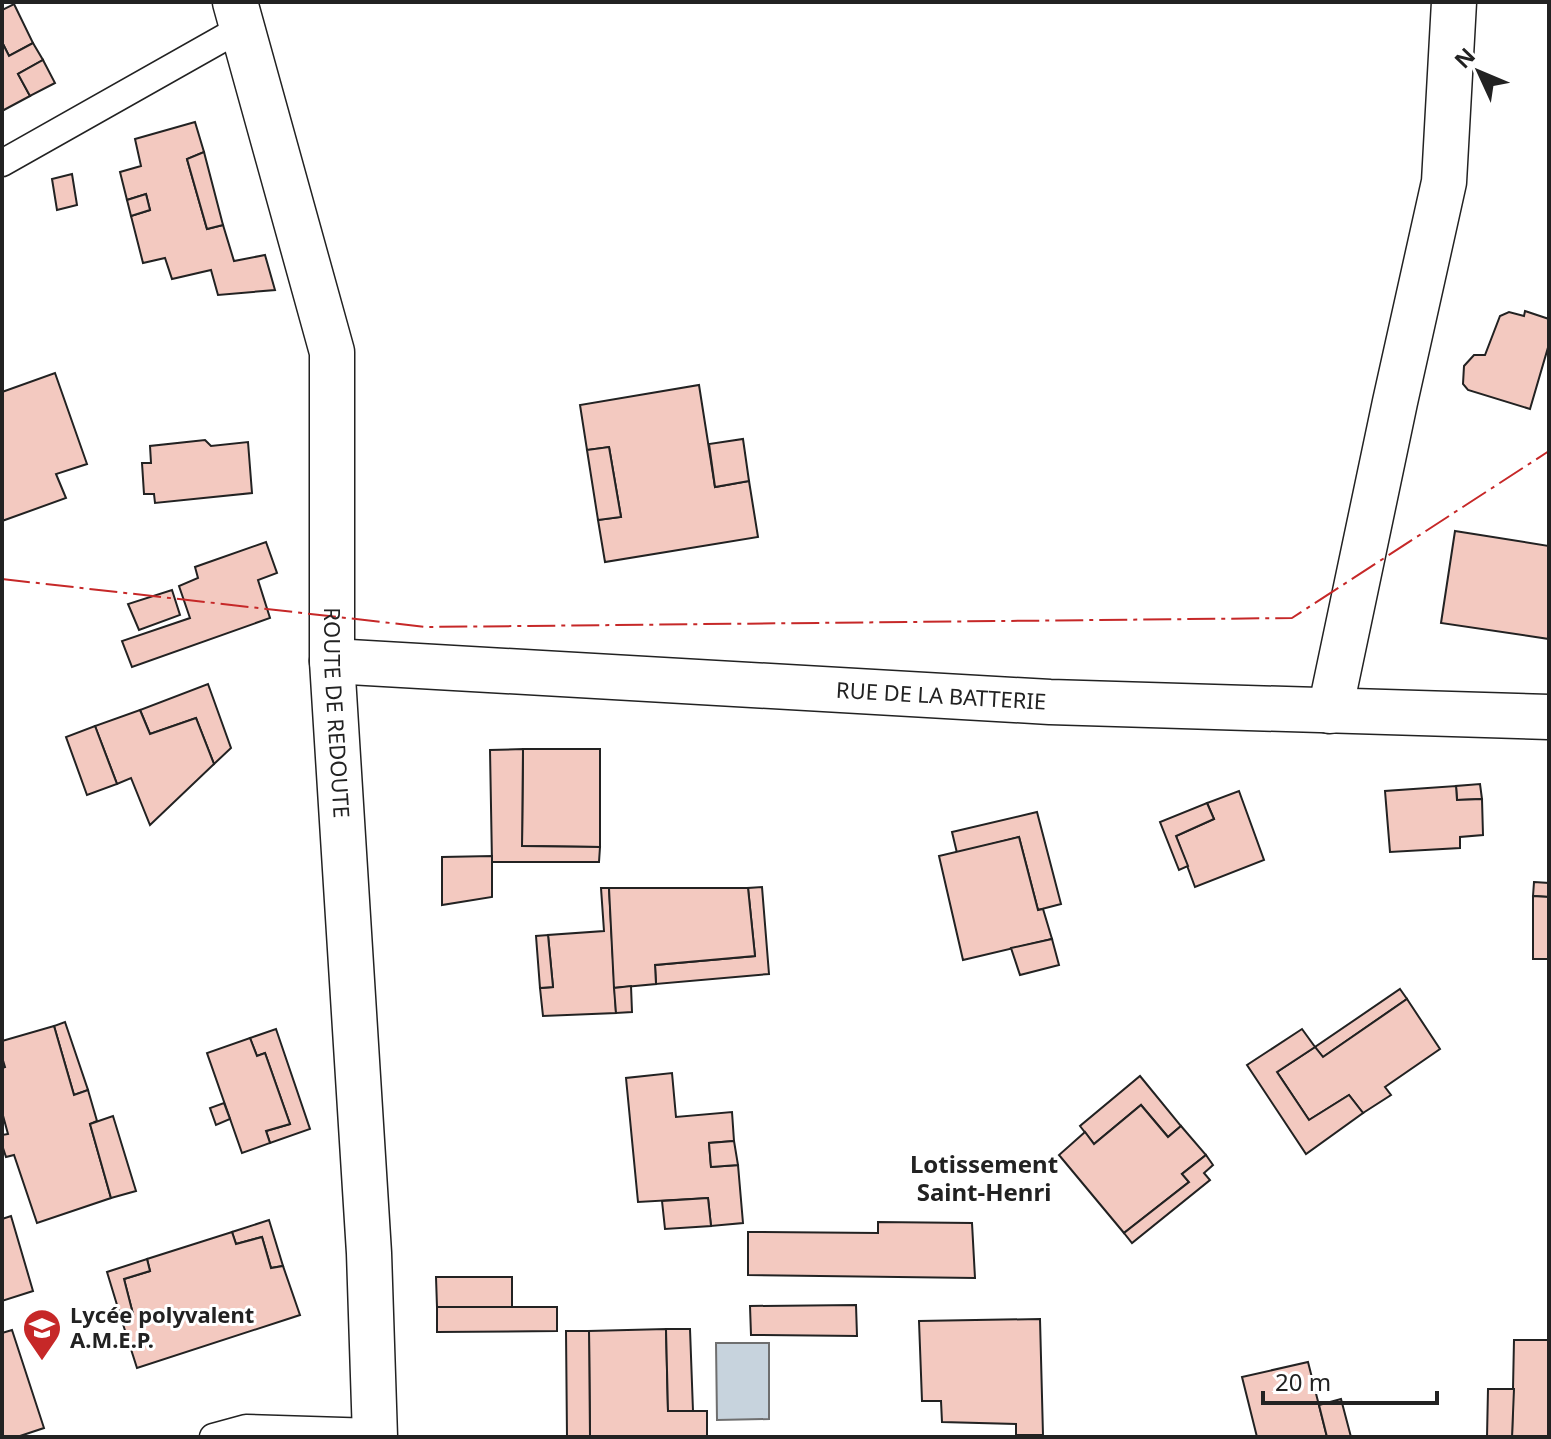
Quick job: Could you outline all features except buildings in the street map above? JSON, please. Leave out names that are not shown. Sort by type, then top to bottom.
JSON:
[{"type":"street","points":[[1330,711],[1444,182],[1454,2]]},
{"type":"street","name":"ROUTE DE REDOUTE","points":[[239,15],[332,352],[332,661],[369,1253],[375,1434]]},
{"type":"street","name":"RUE DE LA BATTERIE","points":[[332,661],[1050,702],[1549,717]]},
{"type":"lane","points":[[2,163],[239,15]]},
{"type":"lane","points":[[213,1437],[246,1428],[375,1434]]},
{"type":"shaded area","points":[[716,1343],[769,1343],[769,1419],[717,1420]]},
{"type":"power","points":[[2,579],[426,627],[1292,618],[1549,451]]},
{"type":"place","name":"Lycée polyvalent A.M.E.P.","points":[[42,1362]]},
{"type":"district","name":"Lotissement Saint-Henri","points":[[984,1179]]}]
